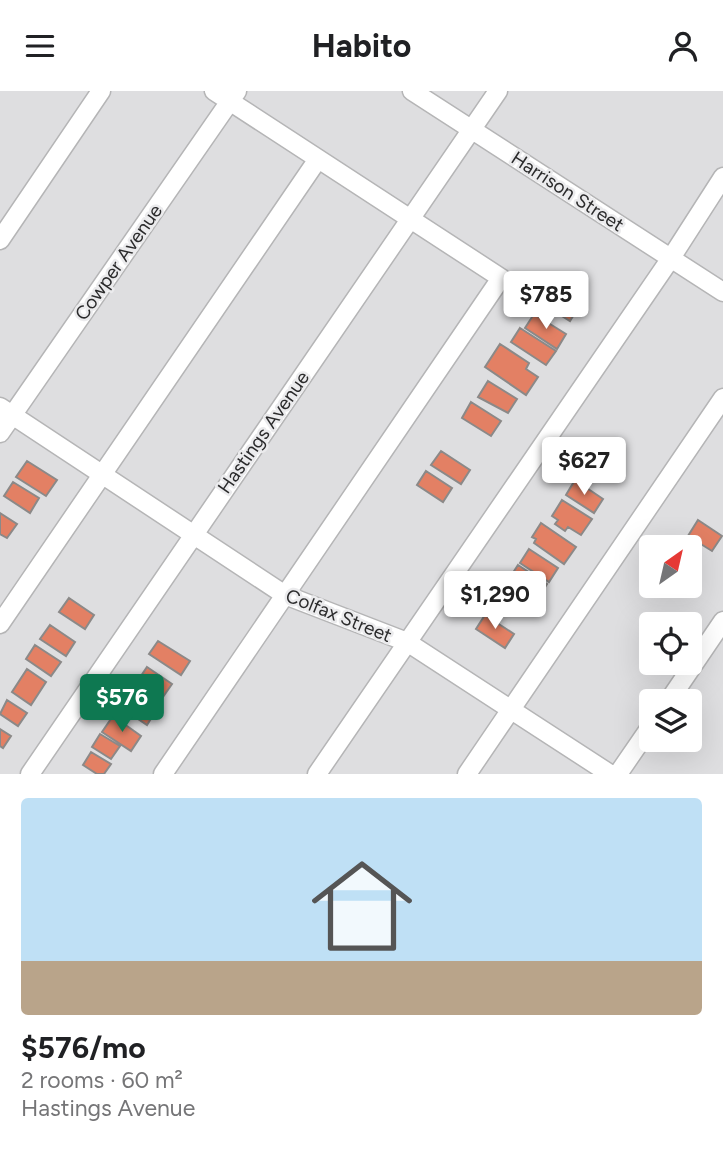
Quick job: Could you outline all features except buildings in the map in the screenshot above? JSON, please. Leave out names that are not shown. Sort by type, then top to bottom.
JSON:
[{"type":"street","points":[[0,240],[101,91]]},
{"type":"street","name":"Harrison Street","points":[[412,91],[723,292]]},
{"type":"street","name":"Hastings Avenue","points":[[30,774],[192,533],[498,91]]},
{"type":"street","points":[[163,774],[502,278],[318,159],[227,94]]},
{"type":"street","name":"Cowper Avenue","points":[[0,433],[6,411],[227,94]]},
{"type":"street","points":[[0,624],[318,159]]},
{"type":"street","points":[[317,774],[671,258],[723,177]]},
{"type":"street","points":[[467,774],[723,398]]},
{"type":"street","name":"Colfax Street","points":[[6,411],[285,595],[407,642],[610,774]]},
{"type":"street","points":[[677,689],[723,621]]},
{"type":"street","points":[[618,774],[639,743]]}]
